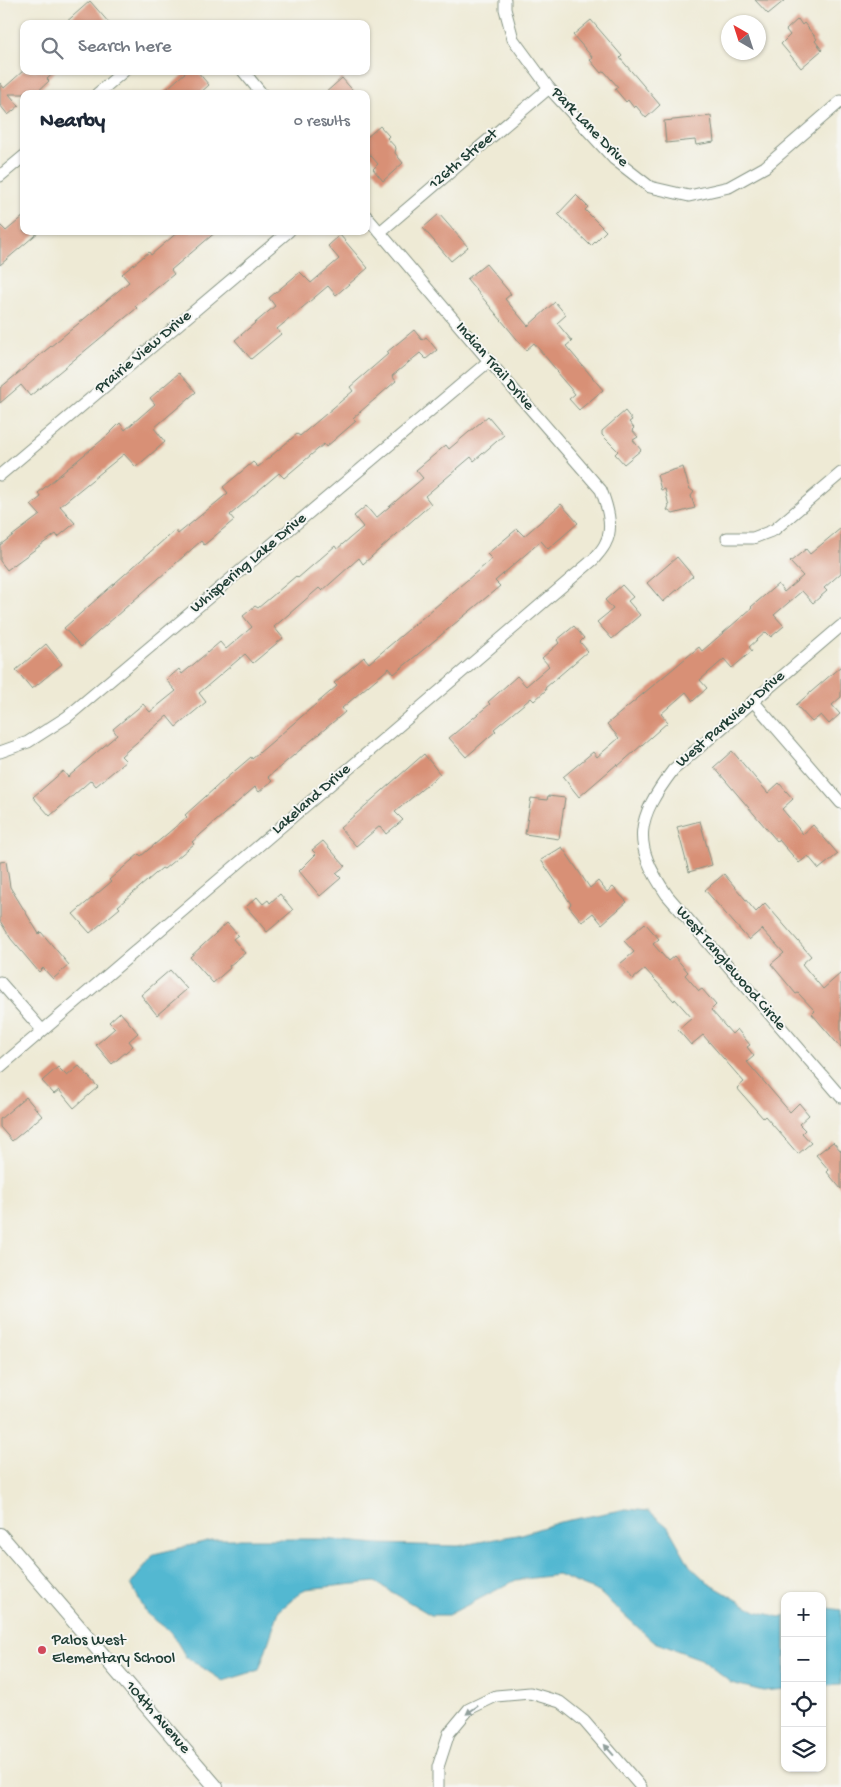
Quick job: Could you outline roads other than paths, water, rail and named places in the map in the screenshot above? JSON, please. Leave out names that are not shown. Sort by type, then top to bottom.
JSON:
[{"type":"street","name":"Park Lane Drive","points":[[505,0],[505,9],[513,39],[549,88],[614,159],[650,187],[689,196],[728,187],[765,167],[841,101]]},
{"type":"street","points":[[102,90],[119,75]]},
{"type":"street","points":[[246,75],[259,90]]},
{"type":"street","name":"126th Street","points":[[380,232],[549,88]]},
{"type":"street","points":[[0,176],[20,159]]},
{"type":"street","name":"Indian Trail Drive","points":[[370,221],[489,362],[601,490],[608,506],[609,523]]},
{"type":"street","name":"Prairie View Drive","points":[[0,475],[284,235]]},
{"type":"street","name":"Whispering Lake Drive","points":[[0,752],[28,742],[66,717],[489,362]]},
{"type":"street","points":[[727,538],[753,538],[774,530],[841,473]]},
{"type":"street","name":"Lakeland Drive","points":[[0,1066],[594,559],[607,542],[609,523]]},
{"type":"street","name":"West Parkview Drive","points":[[642,828],[646,811],[658,790],[673,770],[841,626]]},
{"type":"street","points":[[753,701],[841,803]]},
{"type":"street","name":"West Tanglewood Circle","points":[[642,828],[644,849],[652,870],[667,895],[841,1097]]},
{"type":"street","points":[[0,982],[42,1030]]},
{"type":"street","name":"104th Avenue","points":[[0,1535],[216,1787]]},
{"type":"street","points":[[438,1787],[438,1768],[449,1733],[469,1709],[496,1696],[530,1693],[560,1702],[584,1721],[641,1787]]},
{"type":"water","points":[[626,1509],[649,1511],[668,1527],[690,1566],[708,1583],[756,1611],[781,1617],[781,1689],[763,1691],[731,1683],[701,1659],[654,1642],[599,1592],[558,1575],[516,1580],[448,1615],[431,1615],[375,1582],[305,1589],[279,1611],[259,1670],[223,1681],[186,1657],[171,1632],[147,1614],[131,1584],[154,1554],[216,1539],[323,1539],[378,1544],[458,1546],[522,1534],[560,1522]]},
{"type":"water","points":[[826,1608],[841,1610],[841,1685],[826,1686]]},
{"type":"place","name":"Palos West Elementary School","points":[[42,1650]]}]
